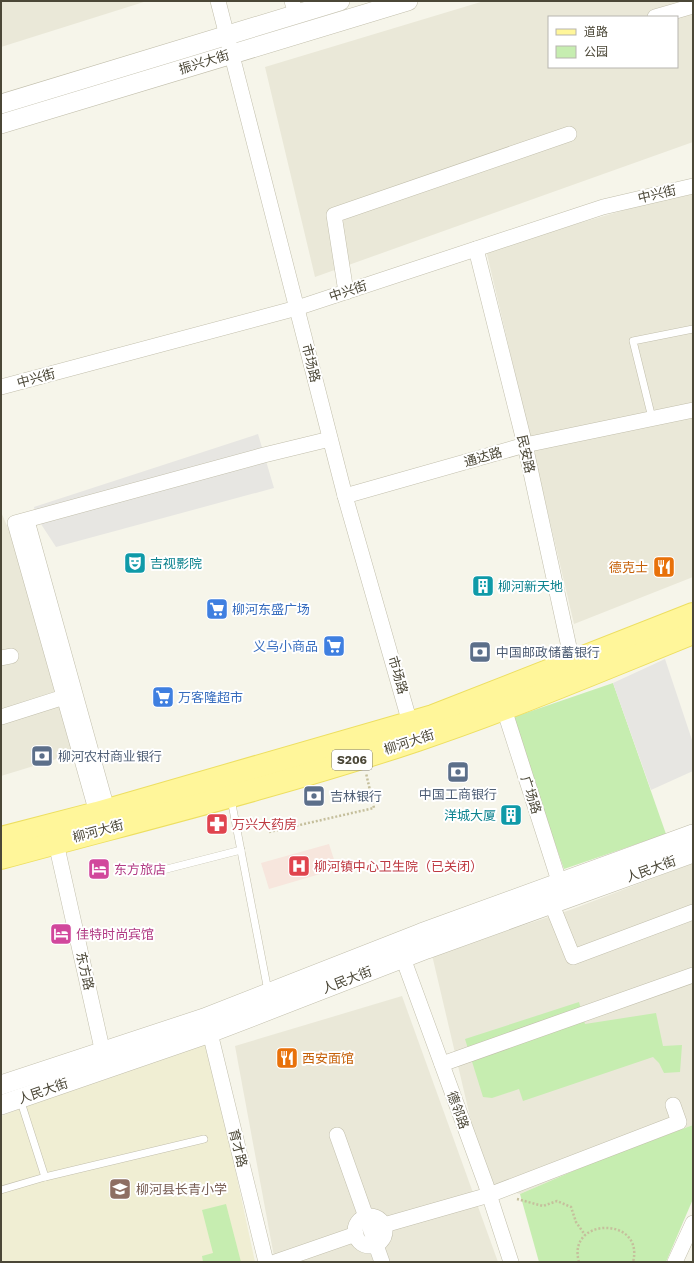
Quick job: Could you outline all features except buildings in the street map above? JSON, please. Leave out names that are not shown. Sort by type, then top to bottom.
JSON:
[{"type":"main road","name":"柳河大街","points":[[1,838],[102,811],[410,723],[693,614]]},
{"type":"main road","name":"柳河大街","points":[[1,858],[362,758],[504,709],[693,633]]},
{"type":"street","name":"市场路","points":[[218,1],[345,496],[410,723]]},
{"type":"street","name":"振兴大街","points":[[1,104],[227,35],[294,8],[340,1]]},
{"type":"street","name":"振兴大街","points":[[1,124],[408,1]]},
{"type":"street","points":[[658,16],[693,6]]},
{"type":"street","points":[[346,292],[334,215],[569,134]]},
{"type":"street","name":"中兴街","points":[[1,387],[297,308],[603,206],[693,186]]},
{"type":"street","name":"民安路","points":[[476,249],[525,445],[572,661]]},
{"type":"street","name":"通达路","points":[[345,496],[525,445],[693,410]]},
{"type":"street","points":[[21,522],[264,455],[330,439]]},
{"type":"street","points":[[21,522],[64,697],[102,811]]},
{"type":"street","points":[[21,522],[102,811]]},
{"type":"street","points":[[1,717],[64,697]]},
{"type":"street","name":"广场路","points":[[504,709],[553,884],[551,905],[573,957],[693,912]]},
{"type":"street","name":"人民大街","points":[[1,1105],[14,1089],[103,1053],[204,1018],[268,991],[553,884],[693,834]]},
{"type":"street","name":"东方路","points":[[56,843],[103,1053]]},
{"type":"street","name":"人民大街","points":[[14,1089],[210,1033],[403,958],[693,853]]},
{"type":"street","name":"德邻路","points":[[403,958],[491,1200],[511,1262]]},
{"type":"street","points":[[442,1064],[693,975]]},
{"type":"street","name":"育才路","points":[[210,1033],[266,1262]]},
{"type":"street","points":[[384,1225],[491,1200],[679,1122],[673,1105]]},
{"type":"street","points":[[337,1135],[382,1262]]},
{"type":"street","points":[[366,1217],[373,1217],[380,1220],[384,1225],[383,1239],[376,1245],[371,1246],[361,1243],[356,1234],[358,1223],[366,1217]]},
{"type":"street","points":[[675,1262],[693,1223]]},
{"type":"street","points":[[275,1262],[356,1234]]},
{"type":"lane","points":[[652,418],[633,342],[693,329]]},
{"type":"lane","points":[[230,795],[268,991]]},
{"type":"lane","points":[[159,871],[241,850]]},
{"type":"lane","points":[[14,1089],[45,1177]]},
{"type":"lane","points":[[1,1190],[45,1177],[204,1139]]},
{"type":"path","points":[[270,832],[374,808],[362,758]]},
{"type":"path","points":[[491,1200],[514,1198],[543,1206],[557,1201],[572,1207],[576,1222],[585,1235]]},
{"type":"path","points":[[579,1262],[578,1250],[585,1235],[599,1227],[607,1227],[622,1232],[632,1244],[634,1252],[633,1262]]},
{"type":"shaded area","points":[[1,1],[147,1],[1,47]]},
{"type":"shaded area","points":[[484,1],[693,1],[693,142],[315,277],[265,67]]},
{"type":"shaded area","points":[[693,194],[693,577],[574,624],[486,250],[642,205]]},
{"type":"shaded area","points":[[258,434],[274,488],[56,547],[37,518],[34,507]]},
{"type":"shaded area","points":[[1,512],[19,553],[76,753],[1,776]]},
{"type":"shaded area","points":[[665,659],[693,743],[693,771],[651,790],[613,683]]},
{"type":"shaded area","name":"柳河镇中心卫生院（已关闭）","points":[[329,844],[337,869],[269,889],[261,863]]},
{"type":"shaded area","points":[[693,863],[693,1125],[594,1162],[520,1194],[486,1185],[432,955],[570,910]]},
{"type":"shaded area","points":[[402,996],[498,1262],[275,1262],[235,1046]]},
{"type":"shaded area","name":"柳河县长青小学","points":[[207,1038],[255,1262],[1,1262],[1,1116]]},
{"type":"green space","points":[[613,683],[666,834],[564,869],[511,718]]},
{"type":"green space","points":[[579,1002],[585,1024],[656,1013],[663,1046],[682,1045],[680,1072],[664,1073],[659,1063],[653,1057],[523,1101],[519,1089],[492,1098],[483,1097],[465,1039]]},
{"type":"green space","points":[[693,1125],[693,1199],[666,1262],[539,1262],[520,1194],[594,1162]]},
{"type":"green space","points":[[226,1204],[241,1262],[203,1262],[202,1256],[213,1253],[202,1210]]},
{"type":"place","name":"吉视影院","points":[[135,563]]},
{"type":"place","name":"德克士","points":[[664,567]]},
{"type":"place","name":"柳河新天地","points":[[483,586]]},
{"type":"place","name":"柳河东盛广场","points":[[217,609]]},
{"type":"place","name":"义乌小商品","points":[[334,646]]},
{"type":"place","name":"中国邮政储蓄银行","points":[[480,652]]},
{"type":"place","name":"万客隆超市","points":[[163,697]]},
{"type":"place","name":"柳河农村商业银行","points":[[42,756]]},
{"type":"place","name":"中国工商银行","points":[[458,772]]},
{"type":"place","name":"吉林银行","points":[[314,796]]},
{"type":"place","name":"洋城大厦","points":[[511,815]]},
{"type":"place","name":"万兴大药房","points":[[217,824]]},
{"type":"place","name":"柳河镇中心卫生院（已关闭）","points":[[299,866]]},
{"type":"place","name":"东方旅店","points":[[99,869]]},
{"type":"place","name":"佳特时尚宾馆","points":[[61,934]]},
{"type":"place","name":"西安面馆","points":[[287,1058]]},
{"type":"place","name":"柳河县长青小学","points":[[120,1189]]}]
